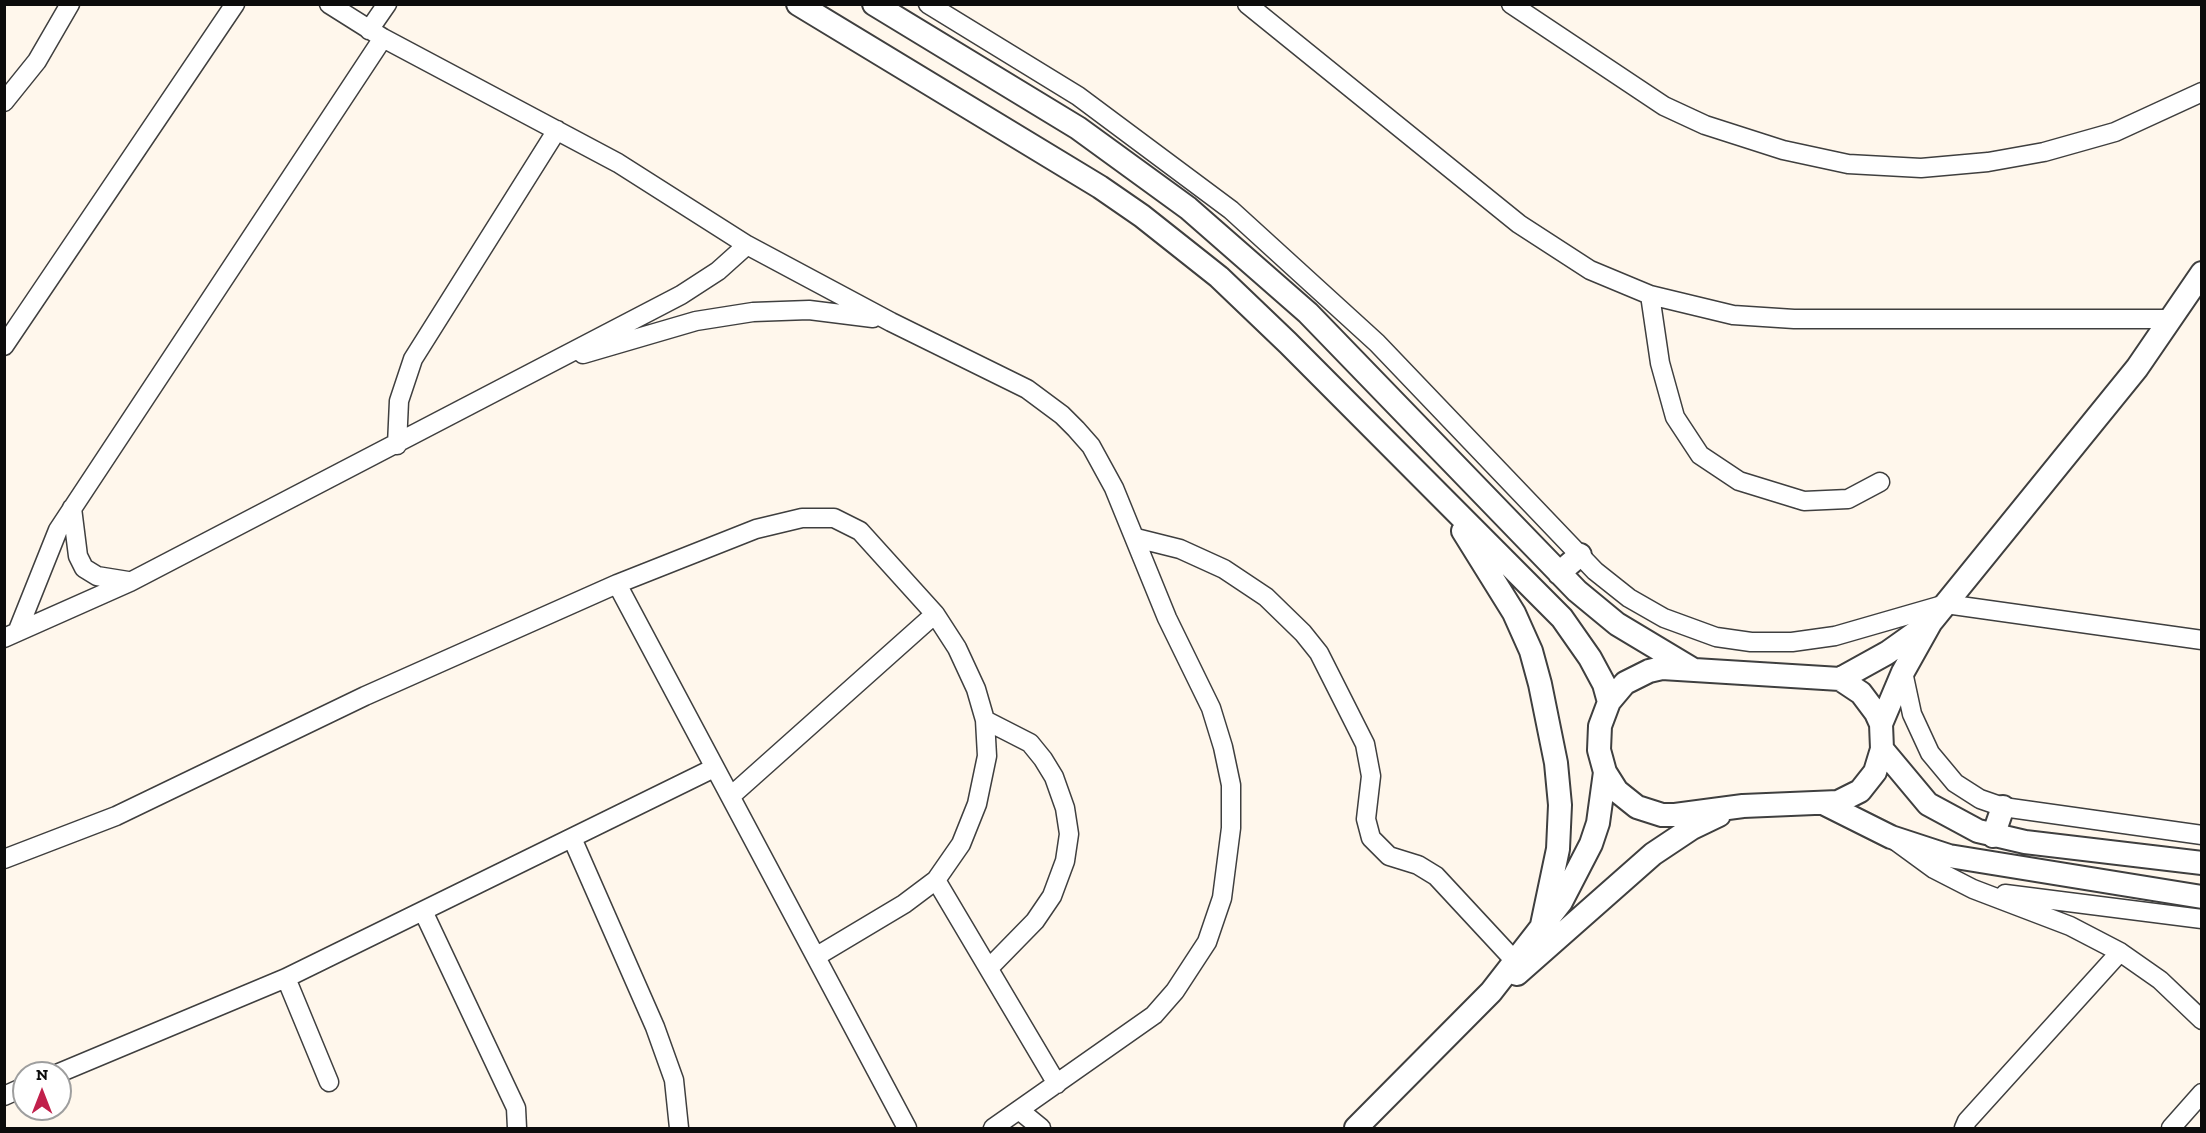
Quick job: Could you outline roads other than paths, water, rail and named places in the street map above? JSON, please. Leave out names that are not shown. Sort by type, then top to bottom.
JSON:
[{"type":"street","points":[[4,102],[37,61],[70,4]]},
{"type":"street","points":[[4,346],[235,4]]},
{"type":"street","points":[[329,4],[376,34],[618,162],[747,245],[891,322],[993,370],[1036,394],[1062,415],[1091,446],[1114,488],[1167,618],[1211,708],[1223,747],[1231,785],[1231,828],[1222,898],[1207,942],[1175,991],[1154,1015],[993,1128]]},
{"type":"street","points":[[11,634],[58,530],[376,34],[387,4]]},
{"type":"street","points":[[798,4],[1057,160],[1142,216],[1210,270],[1254,309],[1562,618],[1590,658],[1604,684],[1609,702]]},
{"type":"street","points":[[874,4],[1087,134],[1152,180],[1229,242],[1315,321],[1559,573],[1617,624],[1692,669]]},
{"type":"street","points":[[928,4],[1078,96],[1231,210],[1377,343],[1580,555],[1612,585],[1646,609],[1698,632],[1734,640],[1769,643],[1815,640],[1946,604],[2200,638]]},
{"type":"street","points":[[1247,4],[1519,224],[1590,270],[1650,295],[1733,315],[1794,319],[2170,319]]},
{"type":"street","points":[[1511,4],[1664,106],[1705,125],[1783,150],[1848,164],[1921,168],[1988,162],[2044,152],[2115,132],[2202,92]]},
{"type":"street","points":[[397,445],[399,401],[412,359],[557,129]]},
{"type":"street","points":[[11,634],[130,582],[397,445],[681,295],[718,271],[747,245]]},
{"type":"street","points":[[1881,724],[1904,672],[1931,622],[2136,368],[2202,273]]},
{"type":"street","points":[[1650,295],[1660,363],[1675,417],[1700,455],[1739,481],[1804,501],[1848,500],[1880,482]]},
{"type":"street","points":[[550,364],[696,321],[753,312],[837,312],[891,322]]},
{"type":"street","points":[[1438,492],[1514,613],[1536,667],[1556,763],[1560,806],[1558,849],[1542,925]]},
{"type":"street","points":[[72,508],[78,556],[84,568],[97,576],[130,582]]},
{"type":"street","points":[[4,859],[116,816],[365,696],[617,584],[756,529],[802,518],[834,518],[860,531],[935,614],[957,648],[976,689],[985,720],[987,756],[977,804],[961,844],[936,880],[904,904],[817,956]]},
{"type":"street","points":[[1136,538],[1180,549],[1224,569],[1266,597],[1303,633],[1319,653],[1365,744],[1371,777],[1366,819],[1371,838],[1389,856],[1418,865],[1436,876],[1514,960]]},
{"type":"street","points":[[1559,573],[1580,555]]},
{"type":"street","points":[[617,584],[907,1128]]},
{"type":"street","points":[[731,796],[935,614]]},
{"type":"street","points":[[1840,679],[1887,653],[1931,622]]},
{"type":"street","points":[[1356,1128],[1491,992],[1573,883],[1598,823],[1605,772],[1599,738],[1600,726],[1609,702],[1625,683],[1649,670],[1692,669],[1840,679],[1861,693],[1873,707],[1881,724],[1882,749],[1875,772],[1860,791],[1850,798],[1825,804],[1743,806],[1675,815],[1649,812],[1626,800],[1605,772]]},
{"type":"street","points":[[1904,672],[1912,714],[1937,764],[1965,791],[2003,807],[2202,835]]},
{"type":"street","points":[[985,720],[1030,743],[1043,759],[1054,777],[1065,808],[1069,834],[1065,861],[1052,896],[1035,921],[990,967]]},
{"type":"street","points":[[1882,749],[1928,804],[1960,824],[1993,836],[2025,842],[2202,862]]},
{"type":"street","points":[[72,1068],[286,978],[714,768]]},
{"type":"street","points":[[1825,804],[1891,837],[1980,863],[2202,897]]},
{"type":"street","points":[[1491,992],[1509,981],[1653,854],[1692,828],[1743,806]]},
{"type":"street","points":[[1993,836],[2003,807]]},
{"type":"street","points":[[1891,837],[1926,864],[1973,889],[2070,926],[2120,952],[2160,980],[2202,1020]]},
{"type":"street","points":[[572,838],[655,1027],[674,1080],[679,1128]]},
{"type":"street","points":[[936,880],[990,967],[1057,1084]]},
{"type":"street","points":[[1973,889],[2202,919]]},
{"type":"street","points":[[423,911],[516,1108],[517,1128]]},
{"type":"street","points":[[1964,1128],[1967,1121],[2120,952]]},
{"type":"street","points":[[286,978],[329,1082]]},
{"type":"street","points":[[2171,1128],[2202,1093]]},
{"type":"street","points":[[1019,1110],[1041,1128]]}]
